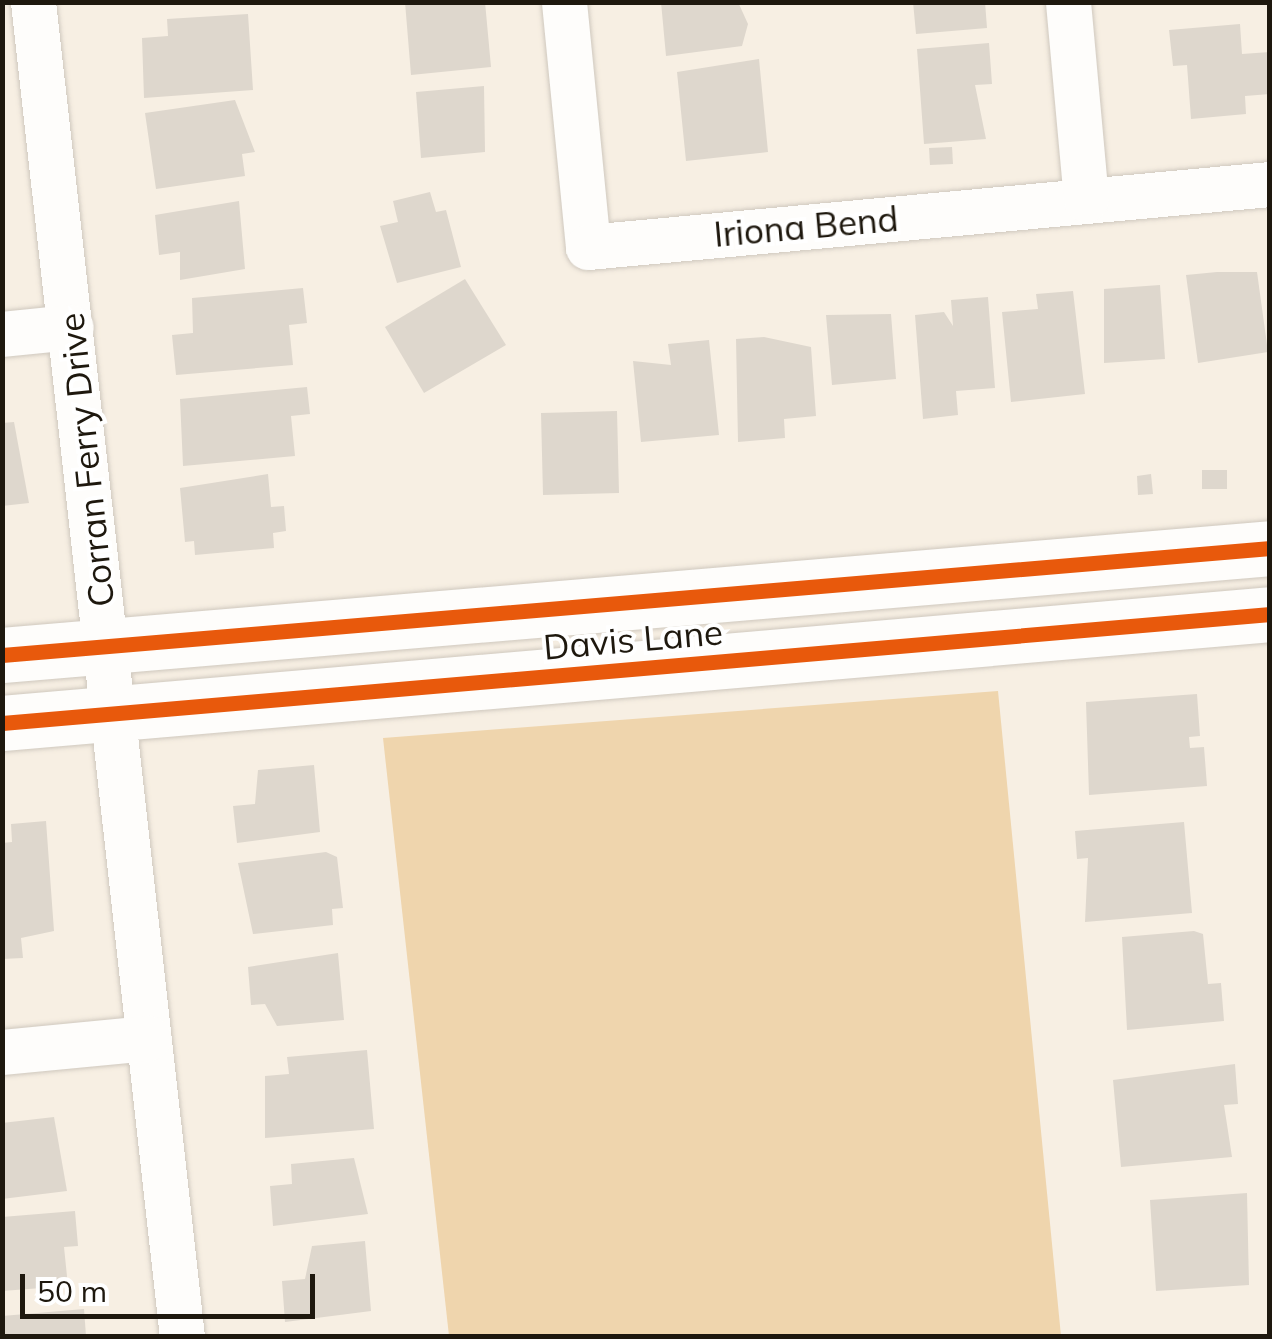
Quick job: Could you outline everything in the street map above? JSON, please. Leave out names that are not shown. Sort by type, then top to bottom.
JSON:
[{"type":"main road","name":"Davis Lane","points":[[2,655],[1268,564]]},
{"type":"main road","name":"Davis Lane","points":[[2,723],[1270,614]]},
{"type":"street","name":"Corran Ferry Drive","points":[[33,2],[182,1336]]},
{"type":"street","name":"Iriona Bend","points":[[564,2],[588,247],[1270,184]]},
{"type":"street","points":[[1068,2],[1086,199]]},
{"type":"street","points":[[2,334],[71,327]]},
{"type":"street","points":[[2,1052],[148,1038]]},
{"type":"shaded area","points":[[998,691],[1061,1336],[449,1336],[383,738]]},
{"type":"building","points":[[405,2],[485,2],[491,67],[411,75]]},
{"type":"building","points":[[661,2],[738,2],[748,24],[742,46],[666,56]]},
{"type":"building","points":[[913,2],[985,2],[987,28],[916,34]]},
{"type":"building","points":[[248,14],[253,90],[144,98],[142,38],[168,36],[167,19]]},
{"type":"building","points":[[1240,24],[1242,54],[1270,52],[1270,94],[1245,96],[1246,114],[1191,119],[1187,65],[1173,66],[1169,30]]},
{"type":"building","points":[[989,43],[992,84],[975,85],[986,139],[924,144],[917,49]]},
{"type":"building","points":[[759,59],[768,152],[686,161],[677,72]]},
{"type":"building","points":[[484,86],[485,152],[421,158],[416,92]]},
{"type":"building","points":[[235,100],[255,152],[242,154],[245,176],[156,189],[145,113]]},
{"type":"building","points":[[952,147],[953,164],[930,165],[929,148]]},
{"type":"building","points":[[430,192],[436,212],[446,210],[461,267],[397,283],[380,226],[398,222],[393,201]]},
{"type":"building","points":[[239,201],[245,269],[180,280],[180,252],[159,255],[155,215]]},
{"type":"building","points":[[1257,272],[1268,352],[1198,363],[1186,275]]},
{"type":"building","points":[[465,279],[506,345],[424,393],[385,327]]},
{"type":"building","points":[[1160,285],[1165,359],[1104,363],[1104,289]]},
{"type":"building","points":[[303,288],[307,323],[289,325],[293,365],[176,375],[172,335],[193,333],[192,298]]},
{"type":"building","points":[[1073,291],[1085,394],[1011,402],[1002,312],[1038,309],[1036,294]]},
{"type":"building","points":[[988,297],[995,388],[956,391],[958,415],[923,419],[915,315],[944,312],[953,326],[951,300]]},
{"type":"building","points":[[891,314],[896,379],[832,385],[826,315]]},
{"type":"building","points":[[764,337],[811,347],[816,416],[784,419],[785,438],[738,442],[736,339]]},
{"type":"building","points":[[709,340],[719,435],[641,442],[633,361],[671,365],[668,344]]},
{"type":"building","points":[[307,387],[310,414],[291,416],[295,456],[183,466],[180,399]]},
{"type":"building","points":[[617,411],[619,493],[543,495],[541,413]]},
{"type":"building","points":[[14,422],[29,503],[2,506],[2,423]]},
{"type":"building","points":[[1202,470],[1227,470],[1227,489],[1202,489]]},
{"type":"building","points":[[268,474],[271,507],[284,506],[286,531],[273,533],[274,548],[195,555],[194,541],[185,542],[180,488]]},
{"type":"building","points":[[1151,474],[1153,494],[1138,495],[1137,476]]},
{"type":"building","points":[[1197,694],[1200,736],[1189,737],[1190,748],[1204,747],[1207,786],[1089,795],[1086,702]]},
{"type":"building","points":[[314,765],[320,832],[237,843],[233,806],[255,804],[258,770]]},
{"type":"building","points":[[46,821],[54,931],[21,938],[23,958],[2,959],[2,843],[12,842],[11,824]]},
{"type":"building","points":[[1184,822],[1192,913],[1085,922],[1088,858],[1077,859],[1075,831]]},
{"type":"building","points":[[326,852],[337,857],[343,908],[332,909],[333,925],[253,934],[238,863]]},
{"type":"building","points":[[1194,931],[1203,934],[1208,984],[1221,983],[1224,1021],[1127,1030],[1122,937]]},
{"type":"building","points":[[338,953],[344,1020],[277,1026],[265,1004],[251,1005],[248,967]]},
{"type":"building","points":[[367,1050],[374,1129],[265,1138],[265,1076],[289,1074],[287,1057]]},
{"type":"building","points":[[1235,1064],[1238,1104],[1224,1105],[1232,1157],[1121,1167],[1113,1080]]},
{"type":"building","points":[[54,1117],[67,1191],[2,1199],[2,1123]]},
{"type":"building","points":[[354,1158],[368,1214],[273,1226],[270,1186],[292,1184],[291,1164]]},
{"type":"building","points":[[1247,1193],[1249,1285],[1156,1291],[1150,1200]]},
{"type":"building","points":[[75,1211],[78,1246],[64,1247],[68,1286],[2,1291],[2,1217]]},
{"type":"building","points":[[365,1241],[371,1311],[285,1322],[282,1281],[305,1279],[312,1246]]},
{"type":"building","points":[[84,1309],[86,1336],[2,1336],[2,1316]]},
{"type":"cycle path","points":[[2,655],[1270,548]]},
{"type":"cycle path","points":[[2,723],[1270,614]]}]
